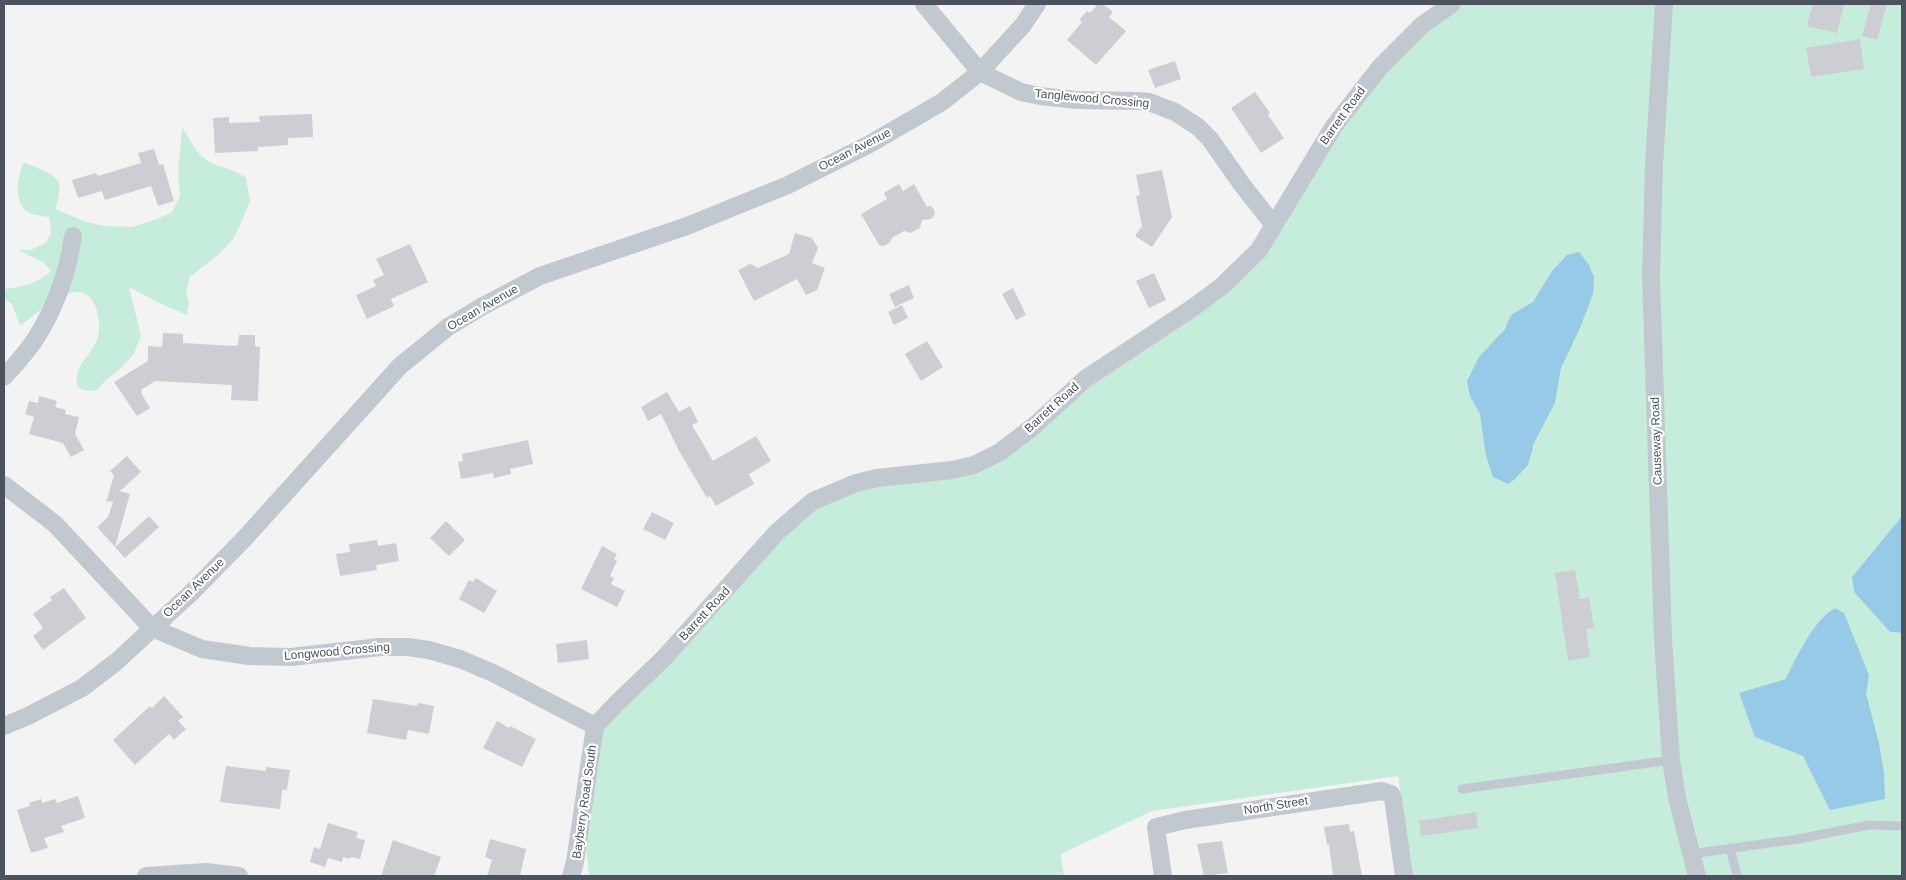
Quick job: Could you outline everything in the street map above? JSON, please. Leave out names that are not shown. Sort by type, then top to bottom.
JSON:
[{"type":"street","name":"Tanglewood Crossing","points":[[924,4],[980,72],[1021,92],[1076,100],[1149,102],[1174,112],[1198,127],[1210,139],[1273,224]]},
{"type":"street","name":"Ocean Avenue","points":[[4,726],[28,716],[82,688],[116,662],[191,593],[244,539],[400,366],[448,327],[482,306],[540,276],[687,226],[788,184],[868,145],[942,102],[980,72],[1024,25],[1037,4]]},
{"type":"street","name":"Barrett Road","points":[[596,726],[664,658],[777,532],[813,501],[856,483],[877,478],[952,470],[974,465],[1000,452],[1034,426],[1084,379],[1191,309],[1221,287],[1259,250],[1334,126],[1380,66],[1422,25],[1452,4]]},
{"type":"street","name":"Causeway Road","points":[[1664,4],[1654,165],[1652,276],[1663,639],[1671,760],[1677,798],[1697,876]]},
{"type":"street","points":[[4,378],[35,340],[46,321],[62,281],[71,249],[72,236]]},
{"type":"street","name":"Longwood Crossing","points":[[4,485],[54,524],[152,628],[202,649],[249,656],[291,657],[380,647],[406,647],[429,650],[460,659],[493,673],[596,726]]},
{"type":"street","name":"Bayberry Road South","points":[[576,871],[596,726]]},
{"type":"street","name":"North Street","points":[[1162,876],[1156,827],[1185,820],[1382,790],[1391,794],[1393,798],[1404,876]]},
{"type":"street","points":[[146,876],[206,872],[239,876]]},
{"type":"lane","points":[[1462,790],[1671,760]]},
{"type":"lane","points":[[1691,854],[1798,839],[1869,825],[1902,826]]},
{"type":"lane","points":[[1730,848],[1738,876]]},
{"type":"green space","points":[[1458,4],[1902,4],[1902,516],[1852,577],[1854,592],[1890,632],[1902,633],[1902,876],[1411,876],[1398,776],[1152,811],[1061,854],[1064,876],[589,876],[582,808],[601,728],[813,501],[974,465],[1241,268],[1301,180],[1422,25]]},
{"type":"green space","points":[[182,127],[195,148],[208,161],[246,178],[250,201],[233,239],[219,254],[190,277],[186,292],[189,302],[187,315],[129,287],[141,336],[134,354],[97,390],[88,391],[78,388],[76,379],[78,371],[92,350],[99,333],[98,314],[92,300],[85,293],[67,294],[56,299],[20,325],[12,304],[4,299],[4,289],[29,284],[51,271],[43,262],[18,250],[31,250],[47,242],[51,232],[49,217],[30,213],[21,205],[18,187],[23,162],[55,177],[60,189],[55,209],[86,222],[104,226],[132,227],[172,212],[180,196],[178,174]]},
{"type":"water","points":[[1579,252],[1589,265],[1594,277],[1593,294],[1580,328],[1561,368],[1555,403],[1534,443],[1528,465],[1508,484],[1493,477],[1486,456],[1480,414],[1470,396],[1467,381],[1479,357],[1505,329],[1511,315],[1533,302],[1552,271],[1567,255]]},
{"type":"water","points":[[1902,516],[1902,633],[1890,632],[1854,592],[1852,577]]},
{"type":"water","points":[[1835,608],[1844,613],[1869,675],[1866,694],[1879,743],[1884,773],[1885,799],[1830,810],[1803,756],[1755,737],[1739,693],[1786,679],[1800,650],[1813,630],[1820,620]]},
{"type":"building","points":[[1098,4],[1103,4],[1113,12],[1109,17],[1126,31],[1096,65],[1067,40],[1082,22],[1079,20],[1087,11],[1090,13]]},
{"type":"building","points":[[1813,4],[1844,4],[1837,33],[1807,26]]},
{"type":"building","points":[[1871,4],[1887,4],[1877,40],[1862,36]]},
{"type":"building","points":[[1860,39],[1864,69],[1811,77],[1806,48]]},
{"type":"building","points":[[1175,61],[1181,79],[1155,88],[1148,70]]},
{"type":"building","points":[[1255,92],[1284,138],[1261,153],[1231,108]]},
{"type":"building","points":[[312,114],[313,137],[288,138],[288,145],[258,147],[258,151],[215,153],[213,118],[229,117],[229,123],[260,122],[259,116]]},
{"type":"building","points":[[154,149],[159,165],[163,164],[174,201],[158,206],[151,186],[105,200],[102,191],[78,198],[72,180],[96,173],[98,176],[141,163],[138,153]]},
{"type":"building","points":[[1162,170],[1172,217],[1152,247],[1135,236],[1142,226],[1136,196],[1140,195],[1136,175]]},
{"type":"building","points":[[899,184],[903,191],[914,184],[927,207],[930,206],[934,209],[935,214],[931,219],[922,220],[920,228],[910,233],[904,231],[892,238],[884,246],[879,245],[861,214],[887,199],[884,193]]},
{"type":"building","points":[[795,233],[812,238],[818,248],[812,263],[825,268],[817,290],[806,295],[797,279],[754,301],[738,270],[750,264],[758,268],[789,254]]},
{"type":"building","points":[[410,244],[428,282],[391,299],[394,306],[367,319],[356,295],[376,286],[373,280],[384,275],[376,259]]},
{"type":"building","points":[[1154,273],[1166,300],[1149,308],[1136,281]]},
{"type":"building","points":[[909,285],[914,298],[895,307],[889,294]]},
{"type":"building","points":[[1013,288],[1026,315],[1016,320],[1002,294]]},
{"type":"building","points":[[902,305],[908,318],[894,325],[888,312]]},
{"type":"building","points":[[163,333],[183,334],[183,343],[234,346],[238,345],[239,335],[255,335],[255,346],[260,347],[258,401],[231,400],[232,385],[155,381],[141,390],[150,408],[137,416],[114,382],[148,361],[148,346],[162,347]]},
{"type":"building","points":[[927,341],[943,367],[921,381],[905,354]]},
{"type":"building","points":[[667,392],[679,412],[690,406],[698,422],[692,425],[713,461],[756,436],[771,461],[749,474],[754,484],[716,506],[710,496],[707,498],[679,451],[661,414],[648,421],[641,407]]},
{"type":"building","points":[[39,396],[57,401],[55,407],[66,410],[65,414],[79,417],[75,434],[84,450],[71,457],[63,443],[29,434],[34,417],[25,414],[29,401],[38,403]]},
{"type":"building","points":[[528,440],[533,464],[510,469],[511,474],[494,478],[493,473],[461,479],[458,462],[463,461],[462,454]]},
{"type":"building","points":[[127,456],[141,472],[120,491],[130,494],[115,547],[97,527],[108,517],[113,502],[108,501],[106,503],[114,475],[110,471]]},
{"type":"building","points":[[652,512],[674,523],[665,540],[643,529]]},
{"type":"building","points":[[149,516],[159,527],[125,558],[115,547]]},
{"type":"building","points":[[446,521],[465,540],[449,556],[430,538]]},
{"type":"building","points":[[377,540],[378,546],[396,543],[399,561],[376,565],[377,570],[340,576],[336,554],[350,552],[349,544]]},
{"type":"building","points":[[602,546],[617,554],[614,559],[617,561],[610,576],[614,578],[611,584],[625,591],[617,607],[581,589]]},
{"type":"building","points":[[1575,570],[1580,599],[1589,597],[1594,628],[1586,629],[1590,657],[1568,661],[1555,573]]},
{"type":"building","points":[[476,578],[497,591],[484,613],[459,599],[469,580],[473,582]]},
{"type":"building","points":[[64,588],[86,618],[43,650],[33,636],[43,628],[33,614],[52,600],[50,597]]},
{"type":"building","points":[[587,640],[589,659],[558,663],[556,644]]},
{"type":"building","points":[[164,696],[183,717],[178,721],[186,729],[174,740],[169,734],[135,765],[113,740],[150,706],[152,708]]},
{"type":"building","points":[[373,699],[417,706],[418,703],[434,706],[429,734],[408,730],[406,740],[367,733]]},
{"type":"building","points":[[497,721],[536,739],[522,767],[483,748]]},
{"type":"building","points":[[226,766],[266,771],[266,767],[290,770],[287,790],[282,790],[280,809],[220,802]]},
{"type":"building","points":[[78,796],[85,818],[61,826],[64,832],[44,838],[48,848],[31,853],[17,810],[30,806],[29,803],[41,799],[42,803],[55,799],[57,803]]},
{"type":"building","points":[[1476,812],[1478,828],[1421,836],[1419,821]]},
{"type":"building","points":[[328,823],[358,832],[356,838],[365,840],[360,859],[343,857],[342,862],[328,858],[325,867],[310,862],[314,847],[320,849]]},
{"type":"building","points":[[1349,824],[1350,832],[1354,831],[1362,876],[1333,876],[1329,844],[1327,845],[1324,827]]},
{"type":"building","points":[[490,839],[526,849],[520,876],[487,876],[492,860],[485,857]]},
{"type":"building","points":[[393,840],[441,857],[434,876],[381,876]]},
{"type":"building","points":[[1222,841],[1228,873],[1204,876],[1197,844]]}]
